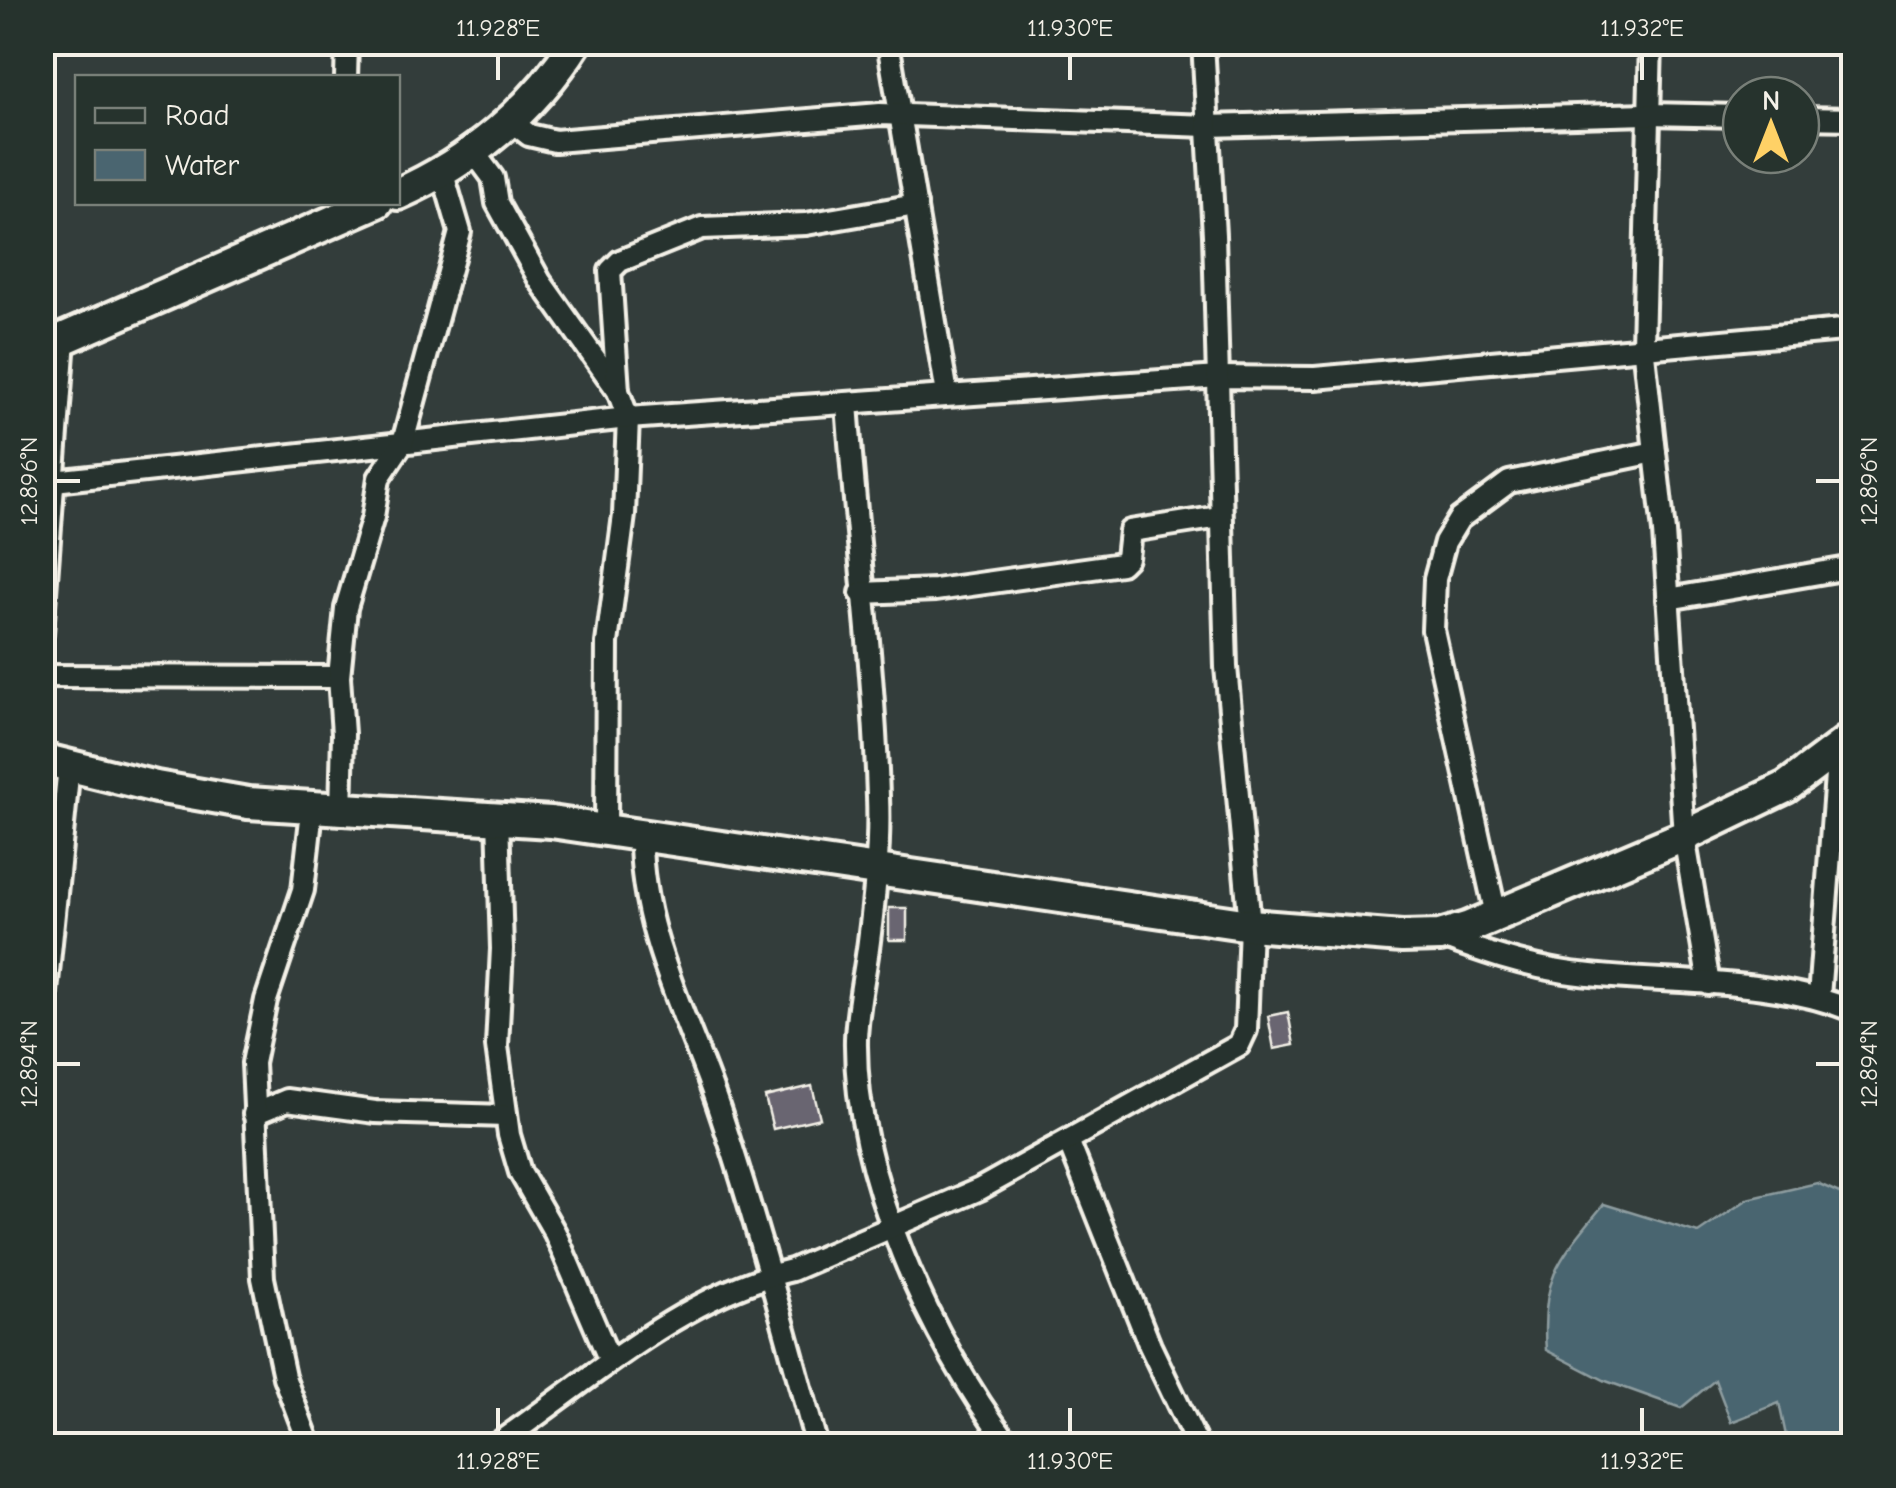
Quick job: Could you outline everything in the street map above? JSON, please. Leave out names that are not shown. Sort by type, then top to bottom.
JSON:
[{"type":"main road","points":[[400,193],[443,174],[511,121],[576,42]]},
{"type":"main road","points":[[53,343],[347,209]]},
{"type":"main road","points":[[56,763],[156,788],[327,811],[498,817],[875,867],[1250,925],[1402,938],[1440,936],[1684,836],[1786,787],[1846,742]]},
{"type":"street","points":[[346,75],[347,42]]},
{"type":"street","points":[[888,42],[947,394]]},
{"type":"street","points":[[494,1446],[610,1361],[699,1308],[770,1275],[893,1228],[1069,1143],[1239,1045],[1246,1030],[1250,925],[1226,667],[1219,378],[1203,42]]},
{"type":"street","points":[[1651,42],[1642,345],[1668,599],[1684,836],[1709,984]]},
{"type":"street","points":[[511,121],[528,136],[554,141],[902,115],[1208,126],[1648,114],[1721,116]]},
{"type":"street","points":[[1821,118],[1854,119]]},
{"type":"street","points":[[473,151],[493,178],[497,203],[540,281],[618,392],[628,418],[629,462],[606,660],[606,830]]},
{"type":"street","points":[[310,1446],[284,1376],[263,1278],[253,1063],[266,1000],[304,890],[344,734],[338,677],[346,608],[373,517],[379,478],[403,442],[419,368],[460,232],[443,174]]},
{"type":"street","points":[[618,392],[610,271],[620,260],[702,228],[806,224],[916,205]]},
{"type":"street","points":[[54,481],[628,418],[1219,378],[1315,378],[1642,345],[1854,330]]},
{"type":"street","points":[[42,633],[54,481],[53,343]]},
{"type":"street","points":[[847,404],[878,799],[875,867],[856,1038],[867,1126],[893,1228],[931,1322],[1010,1446]]},
{"type":"street","points":[[1496,915],[1433,630],[1435,579],[1445,542],[1460,520],[1490,492],[1509,482],[1655,452]]},
{"type":"street","points":[[861,593],[935,590],[1121,564],[1127,558],[1130,531],[1220,517]]},
{"type":"street","points":[[1668,599],[1854,567]]},
{"type":"street","points":[[42,676],[338,677]]},
{"type":"street","points":[[1819,997],[1846,742]]},
{"type":"street","points":[[42,1031],[62,874],[56,763]]},
{"type":"street","points":[[498,817],[502,949],[497,1046],[506,1116],[520,1172],[554,1233],[610,1361]]},
{"type":"street","points":[[641,835],[641,871],[649,919],[716,1102],[770,1275],[817,1446]]},
{"type":"street","points":[[1440,936],[1503,960],[1569,972],[1819,997],[1854,1010]]},
{"type":"street","points":[[254,1114],[287,1100],[376,1112],[506,1116]]},
{"type":"street","points":[[1069,1143],[1150,1346],[1198,1446]]},
{"type":"water","points":[[1817,1183],[1853,1199],[1853,1445],[1788,1445],[1779,1403],[1731,1422],[1715,1380],[1681,1408],[1606,1381],[1546,1350],[1546,1304],[1556,1270],[1604,1204],[1698,1233],[1748,1199]]},
{"type":"building","points":[[889,908],[907,908],[907,940],[889,940]]},
{"type":"building","points":[[1288,1012],[1294,1045],[1274,1049],[1268,1016]]},
{"type":"building","points":[[812,1086],[820,1118],[773,1129],[765,1097]]}]
